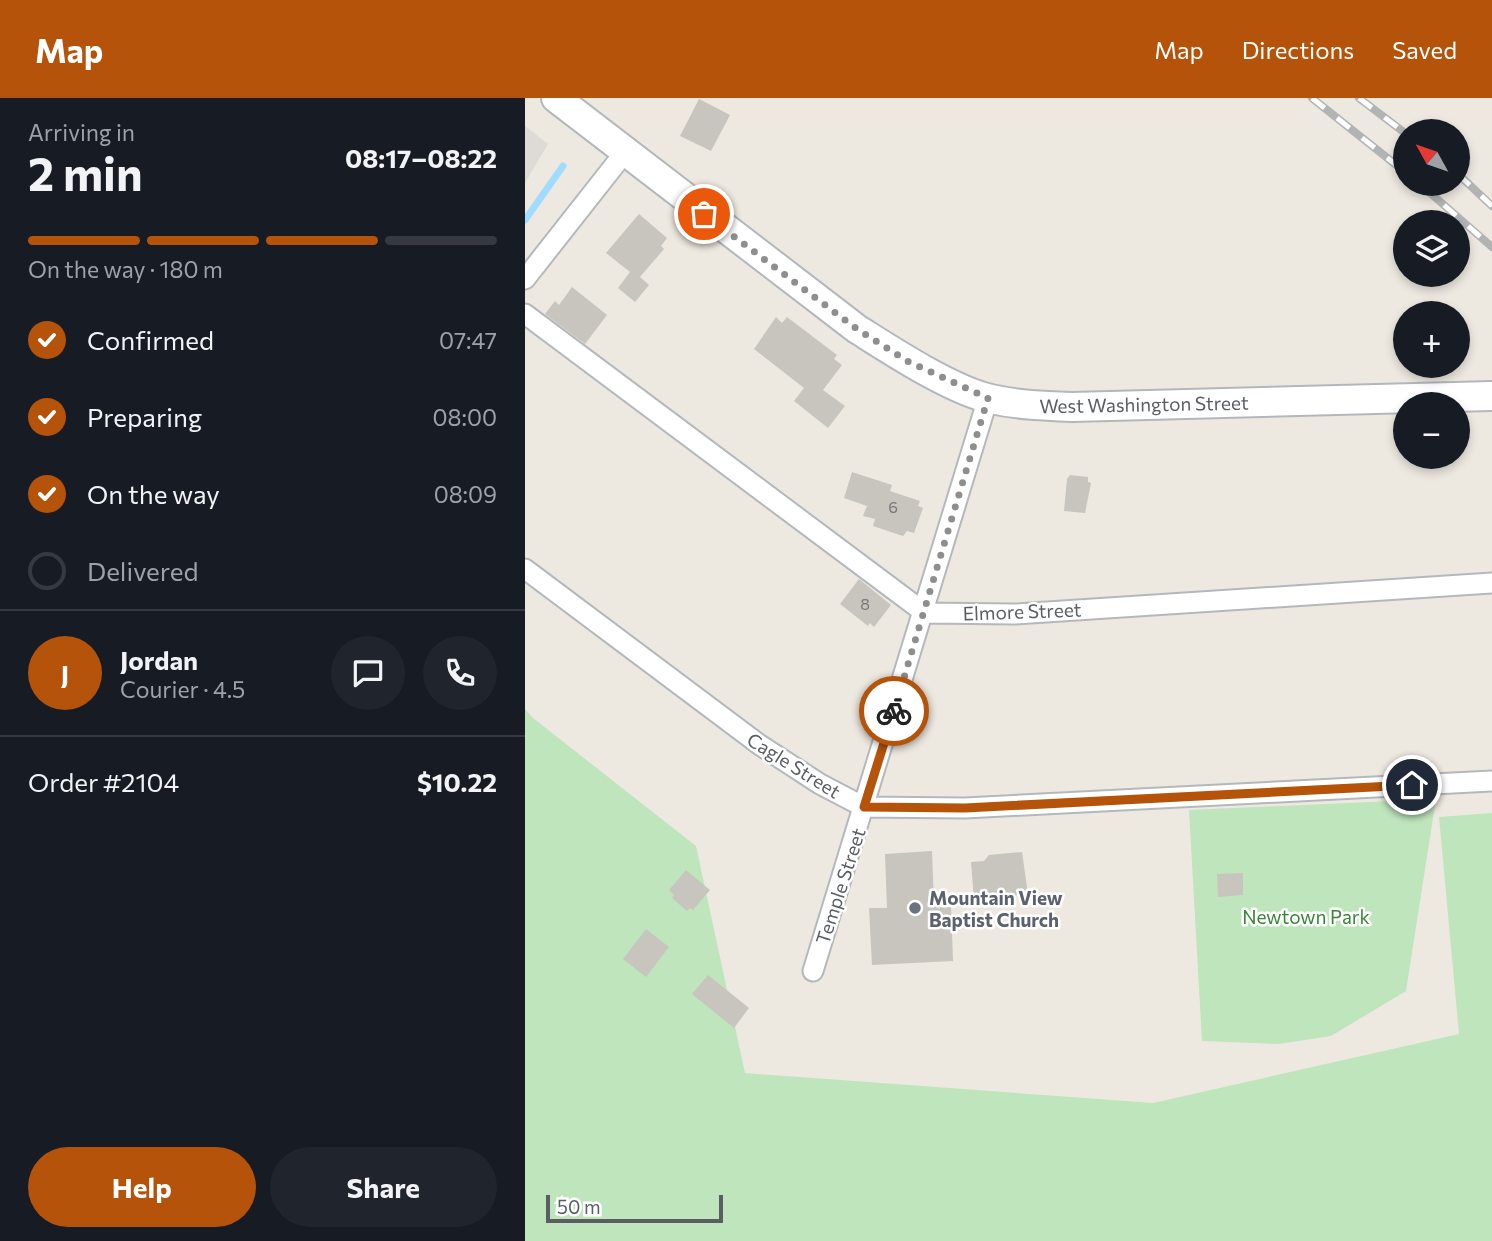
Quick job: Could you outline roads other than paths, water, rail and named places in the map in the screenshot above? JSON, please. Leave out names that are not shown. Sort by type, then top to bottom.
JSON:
[{"type":"street","name":"West Washington Street","points":[[557,98],[857,329],[909,362],[988,398],[1026,405],[1072,407],[1492,396]]},
{"type":"street","points":[[525,278],[625,152]]},
{"type":"street","points":[[525,314],[925,613]]},
{"type":"street","name":"Temple Street","points":[[813,971],[925,613],[988,398]]},
{"type":"street","name":"Cagle Street","points":[[525,569],[760,745],[820,784],[864,807],[965,808],[1492,781]]},
{"type":"street","name":"Elmore Street","points":[[925,613],[1015,614],[1492,583]]},
{"type":"waterway","points":[[525,220],[563,166]]},
{"type":"railway","points":[[1312,98],[1393,162]]},
{"type":"railway","points":[[1359,98],[1393,124]]},
{"type":"railway","points":[[1470,185],[1492,206]]},
{"type":"railway","points":[[1434,196],[1492,247]]},
{"type":"place","name":"Mountain View Baptist Church","points":[[915,908]]},
{"type":"park label","name":"Newtown Park","points":[[1306,916]]}]
